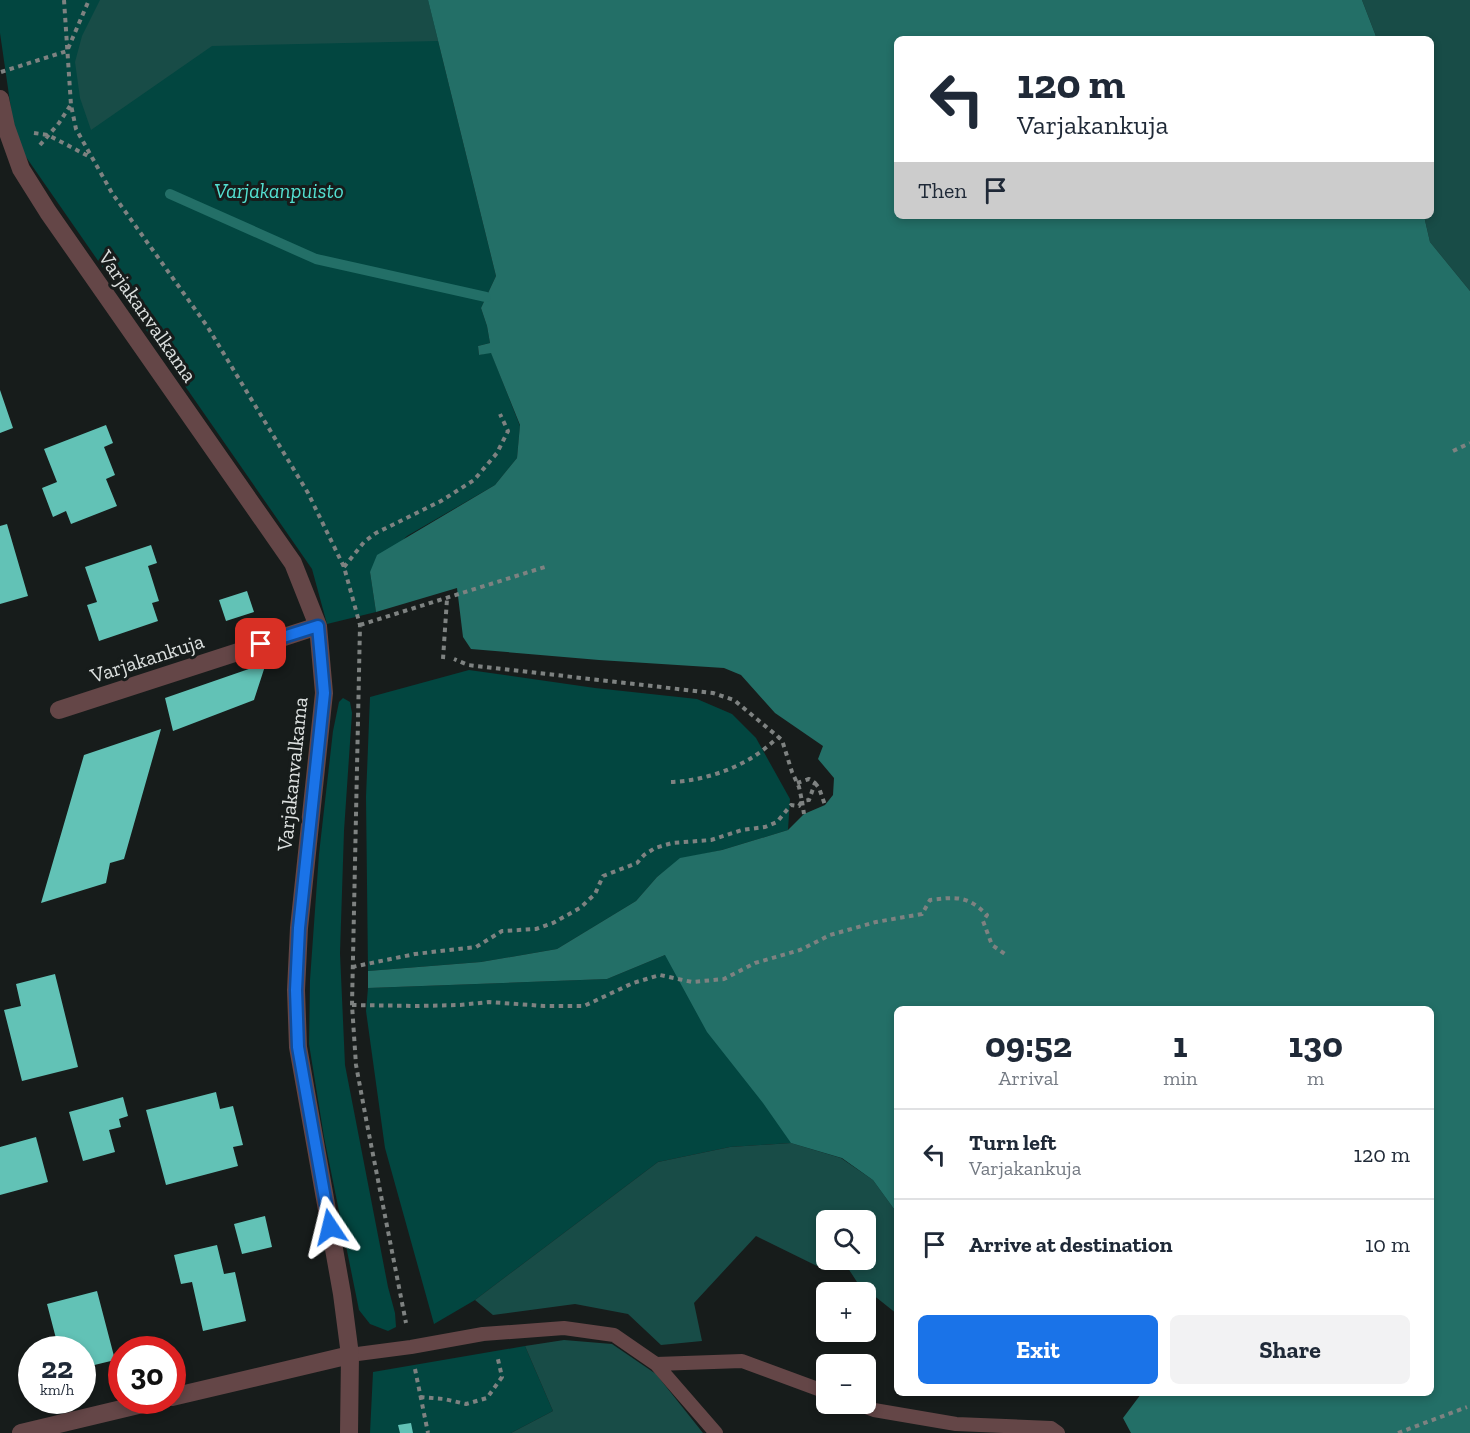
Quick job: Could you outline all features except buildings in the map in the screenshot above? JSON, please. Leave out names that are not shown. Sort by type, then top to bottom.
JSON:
[{"type":"street","name":"Varjakanvalkama","points":[[0,99],[6,127],[21,169],[48,212],[293,563],[318,626],[324,693],[299,928],[296,990],[298,1047],[342,1294],[350,1355],[349,1433]]},
{"type":"street","name":"Varjakankuja","points":[[59,710],[318,626]]},
{"type":"street","points":[[186,1394],[350,1355]]},
{"type":"street","points":[[21,1433],[108,1412]]},
{"type":"lane","points":[[350,1355],[483,1334],[564,1328],[614,1335],[656,1364],[716,1433]]},
{"type":"lane","points":[[656,1364],[742,1361],[816,1388]]},
{"type":"lane","points":[[876,1410],[983,1429],[1051,1428],[1058,1433]]},
{"type":"path","points":[[64,0],[71,105],[76,129],[112,193],[207,326],[308,493],[344,567],[360,625],[352,967],[356,1065],[428,1433]]},
{"type":"path","points":[[68,51],[88,0]]},
{"type":"path","points":[[8,70],[68,51]]},
{"type":"path","points":[[21,169],[71,105]]},
{"type":"path","points":[[6,127],[48,135],[91,157]]},
{"type":"path","points":[[344,567],[364,542],[376,533],[441,501],[474,480],[497,453],[508,431],[500,414]]},
{"type":"path","points":[[1453,451],[1470,443]]},
{"type":"path","points":[[360,625],[548,566]]},
{"type":"path","points":[[443,659],[447,599]]},
{"type":"path","points":[[454,659],[468,665],[713,693],[734,700],[782,740],[797,783],[804,814]]},
{"type":"path","points":[[671,782],[720,773],[755,756],[779,737]]},
{"type":"path","points":[[797,783],[809,779],[815,783],[825,805]]},
{"type":"path","points":[[352,967],[415,954],[476,947],[502,931],[536,929],[553,923],[580,908],[595,894],[603,876],[637,863],[655,848],[672,843],[711,840],[742,830],[765,827],[777,822],[791,805],[799,806],[802,801],[809,800],[815,783]]},
{"type":"path","points":[[352,1005],[428,1006],[489,1002],[584,1006],[633,982],[660,975],[692,982],[724,979],[755,963],[800,950],[830,935],[876,922],[922,914],[930,900],[952,897],[968,900],[987,915],[983,921],[992,945],[1005,954]]},
{"type":"path","points":[[420,1397],[466,1404],[487,1398],[502,1377],[496,1353],[483,1334]]},
{"type":"path","points":[[1398,1433],[1467,1407]]},
{"type":"green space","name":"Varjakanpuisto","points":[[0,0],[428,0],[496,276],[481,308],[490,343],[478,346],[479,355],[491,352],[520,426],[517,458],[495,485],[407,536],[370,572],[376,612],[327,624],[312,569],[17,144],[0,33]]},
{"type":"green space","points":[[469,670],[595,688],[697,699],[732,714],[756,738],[790,799],[788,830],[722,850],[680,859],[657,877],[636,901],[557,949],[481,962],[368,971],[366,797],[370,697]]},
{"type":"green space","points":[[343,698],[350,702],[352,713],[344,831],[340,953],[345,1065],[395,1313],[396,1327],[388,1331],[370,1324],[359,1310],[324,1137],[309,1044],[310,980],[319,854],[333,731],[339,702]]},
{"type":"green space","points":[[665,955],[894,1009],[894,1209],[873,1180],[842,1158],[791,1143],[730,1147],[658,1162],[475,1300],[434,1324],[385,1148],[366,1011],[368,988],[607,979]]},
{"type":"green space","points":[[525,1346],[553,1411],[511,1433],[370,1433],[373,1372]]},
{"type":"shaded area","points":[[100,0],[428,0],[438,41],[212,46],[91,130],[80,98],[75,62],[82,36]]},
{"type":"shaded area","points":[[428,0],[1362,0],[1376,36],[894,36],[894,219],[1425,219],[1430,242],[1470,291],[1470,1433],[1131,1433],[1123,1418],[1140,1396],[1434,1396],[1434,1006],[894,1006],[894,1209],[873,1180],[842,1158],[791,1143],[763,1103],[707,1032],[665,955],[607,979],[368,988],[368,971],[481,962],[557,949],[636,901],[657,877],[680,858],[722,850],[788,830],[804,814],[825,805],[833,795],[834,778],[818,759],[823,746],[775,713],[741,675],[724,668],[471,649],[463,637],[457,588],[376,612],[370,572],[377,555],[495,485],[517,458],[520,425],[491,353],[479,355],[478,346],[490,343],[481,308],[496,276]]},
{"type":"shaded area","points":[[1362,0],[1470,0],[1470,291],[1430,242],[1425,219],[1434,219],[1434,36],[1376,36]]},
{"type":"shaded area","points":[[791,1143],[841,1158],[873,1180],[894,1209],[894,1312],[876,1297],[876,1282],[857,1282],[849,1270],[876,1270],[876,1210],[816,1210],[816,1266],[756,1236],[694,1303],[702,1341],[661,1345],[628,1314],[575,1304],[493,1315],[475,1300],[658,1162],[730,1147]]},
{"type":"shaded area","points":[[564,1340],[612,1344],[656,1374],[703,1433],[511,1433],[553,1411],[525,1346]]},
{"type":"waterway","points":[[170,194],[316,259],[486,297]]},
{"type":"route","points":[[261,644],[318,626],[324,693],[299,928],[296,990],[298,1047],[330,1227]]}]
